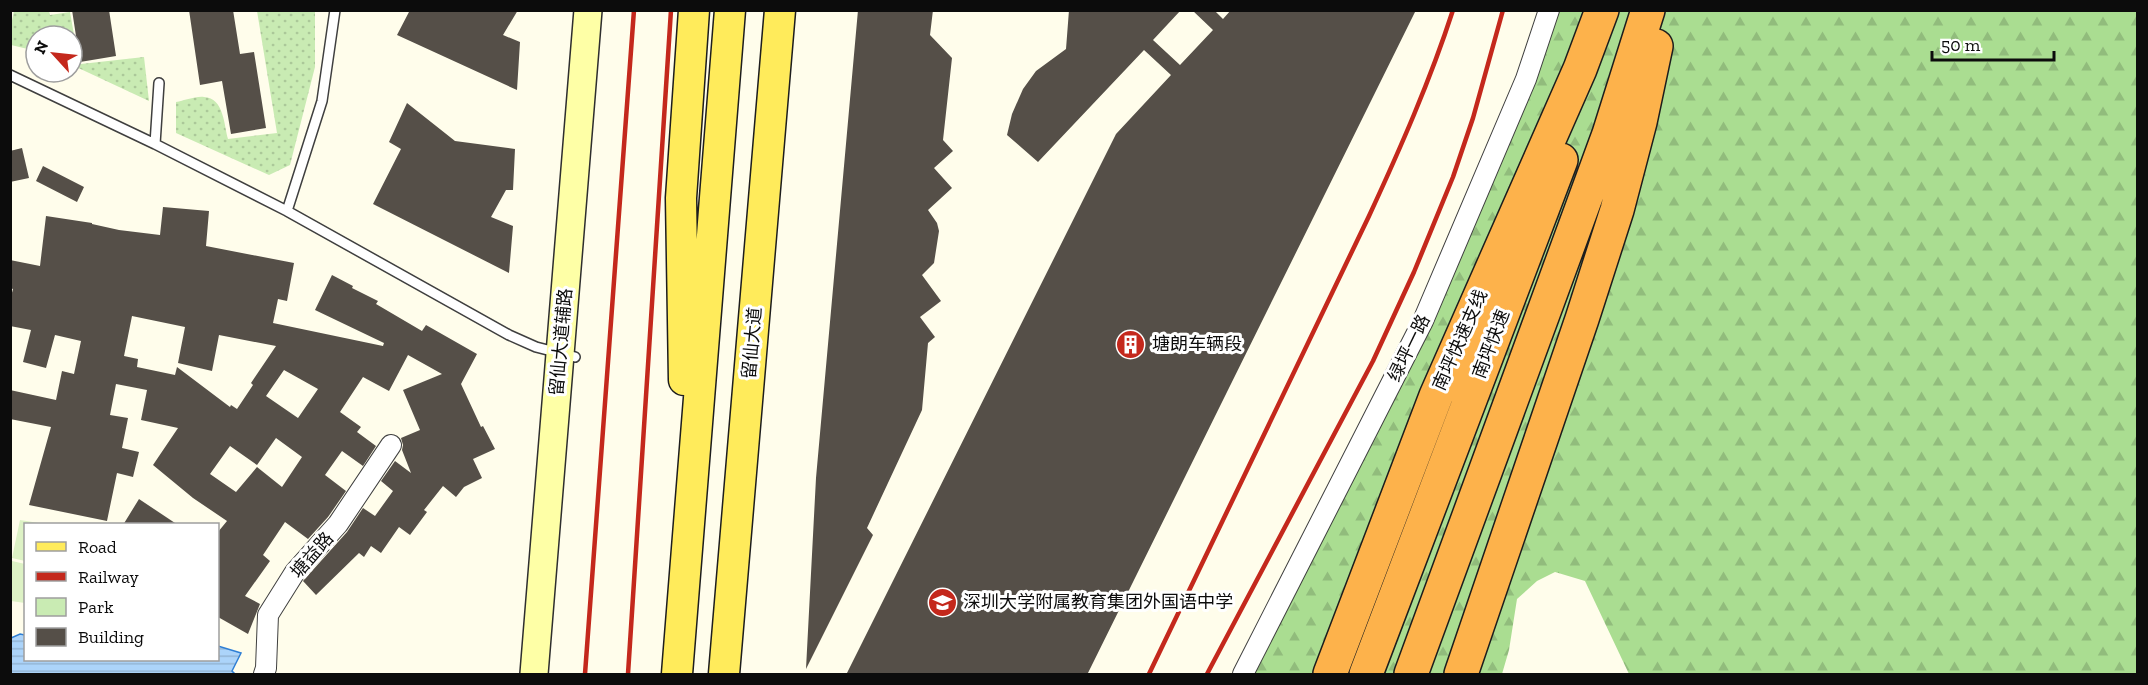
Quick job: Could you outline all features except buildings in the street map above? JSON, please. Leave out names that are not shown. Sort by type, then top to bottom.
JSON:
[{"type":"highway","name":"南坪快速","points":[[1366,675],[1567,143],[1604,10]]},
{"type":"highway","name":"南坪快速支线","points":[[1330,675],[1436,396],[1604,10]]},
{"type":"highway","name":"南坪快速","points":[[1411,675],[1609,134],[1648,10]]},
{"type":"highway","points":[[1461,675],[1579,330],[1617,210],[1640,122],[1661,10]]},
{"type":"main road","name":"留仙大道辅路","points":[[549,675],[588,10]]},
{"type":"main road","name":"留仙大道辅路","points":[[534,675],[603,10]]},
{"type":"main road","points":[[687,550],[681,198],[694,10]]},
{"type":"main road","points":[[677,675],[730,10]]},
{"type":"main road","name":"留仙大道","points":[[724,675],[780,10]]},
{"type":"street","name":"绿坪一路","points":[[1243,675],[1423,321],[1526,79],[1549,10]]},
{"type":"street","name":"塘益路","points":[[264,675],[268,615],[295,572],[338,524],[391,446]]},
{"type":"lane","points":[[287,211],[322,101],[335,10]]},
{"type":"lane","points":[[10,75],[155,144],[287,211],[509,335],[536,347],[567,356]]},
{"type":"lane","points":[[155,144],[159,83]]},
{"type":"green space","points":[[14,11],[49,11],[50,15],[70,12],[72,24],[24,24],[24,48],[11,45]]},
{"type":"green space","points":[[257,11],[315,11],[315,67],[290,165],[269,175],[176,133],[176,102],[201,97],[216,102],[222,113],[228,139],[277,133]]},
{"type":"green space","points":[[1555,11],[2137,11],[2137,674],[1629,674],[1585,581],[1555,572],[1537,581],[1517,599],[1509,650],[1502,674],[1250,674]]},
{"type":"green space","points":[[144,57],[149,101],[84,71],[84,64]]},
{"type":"green space","points":[[20,520],[39,523],[24,523],[24,561],[12,558]]},
{"type":"green space","points":[[12,561],[24,564],[24,603],[11,601]]},
{"type":"water","points":[[24,635],[24,661],[219,661],[219,646],[241,653],[232,671],[235,674],[11,674],[11,638]]},
{"type":"railway","points":[[585,674],[634,10]]},
{"type":"railway","points":[[628,674],[671,10]]},
{"type":"railway","points":[[1149,674],[1381,191],[1424,89],[1453,10]]},
{"type":"railway","points":[[1207,674],[1373,361],[1414,272],[1453,177],[1473,118],[1503,10]]},
{"type":"place","name":"塘朗车辆段","points":[[1131,344]]},
{"type":"place","name":"深圳大学附属教育集团外国语中学","points":[[942,602]]}]
